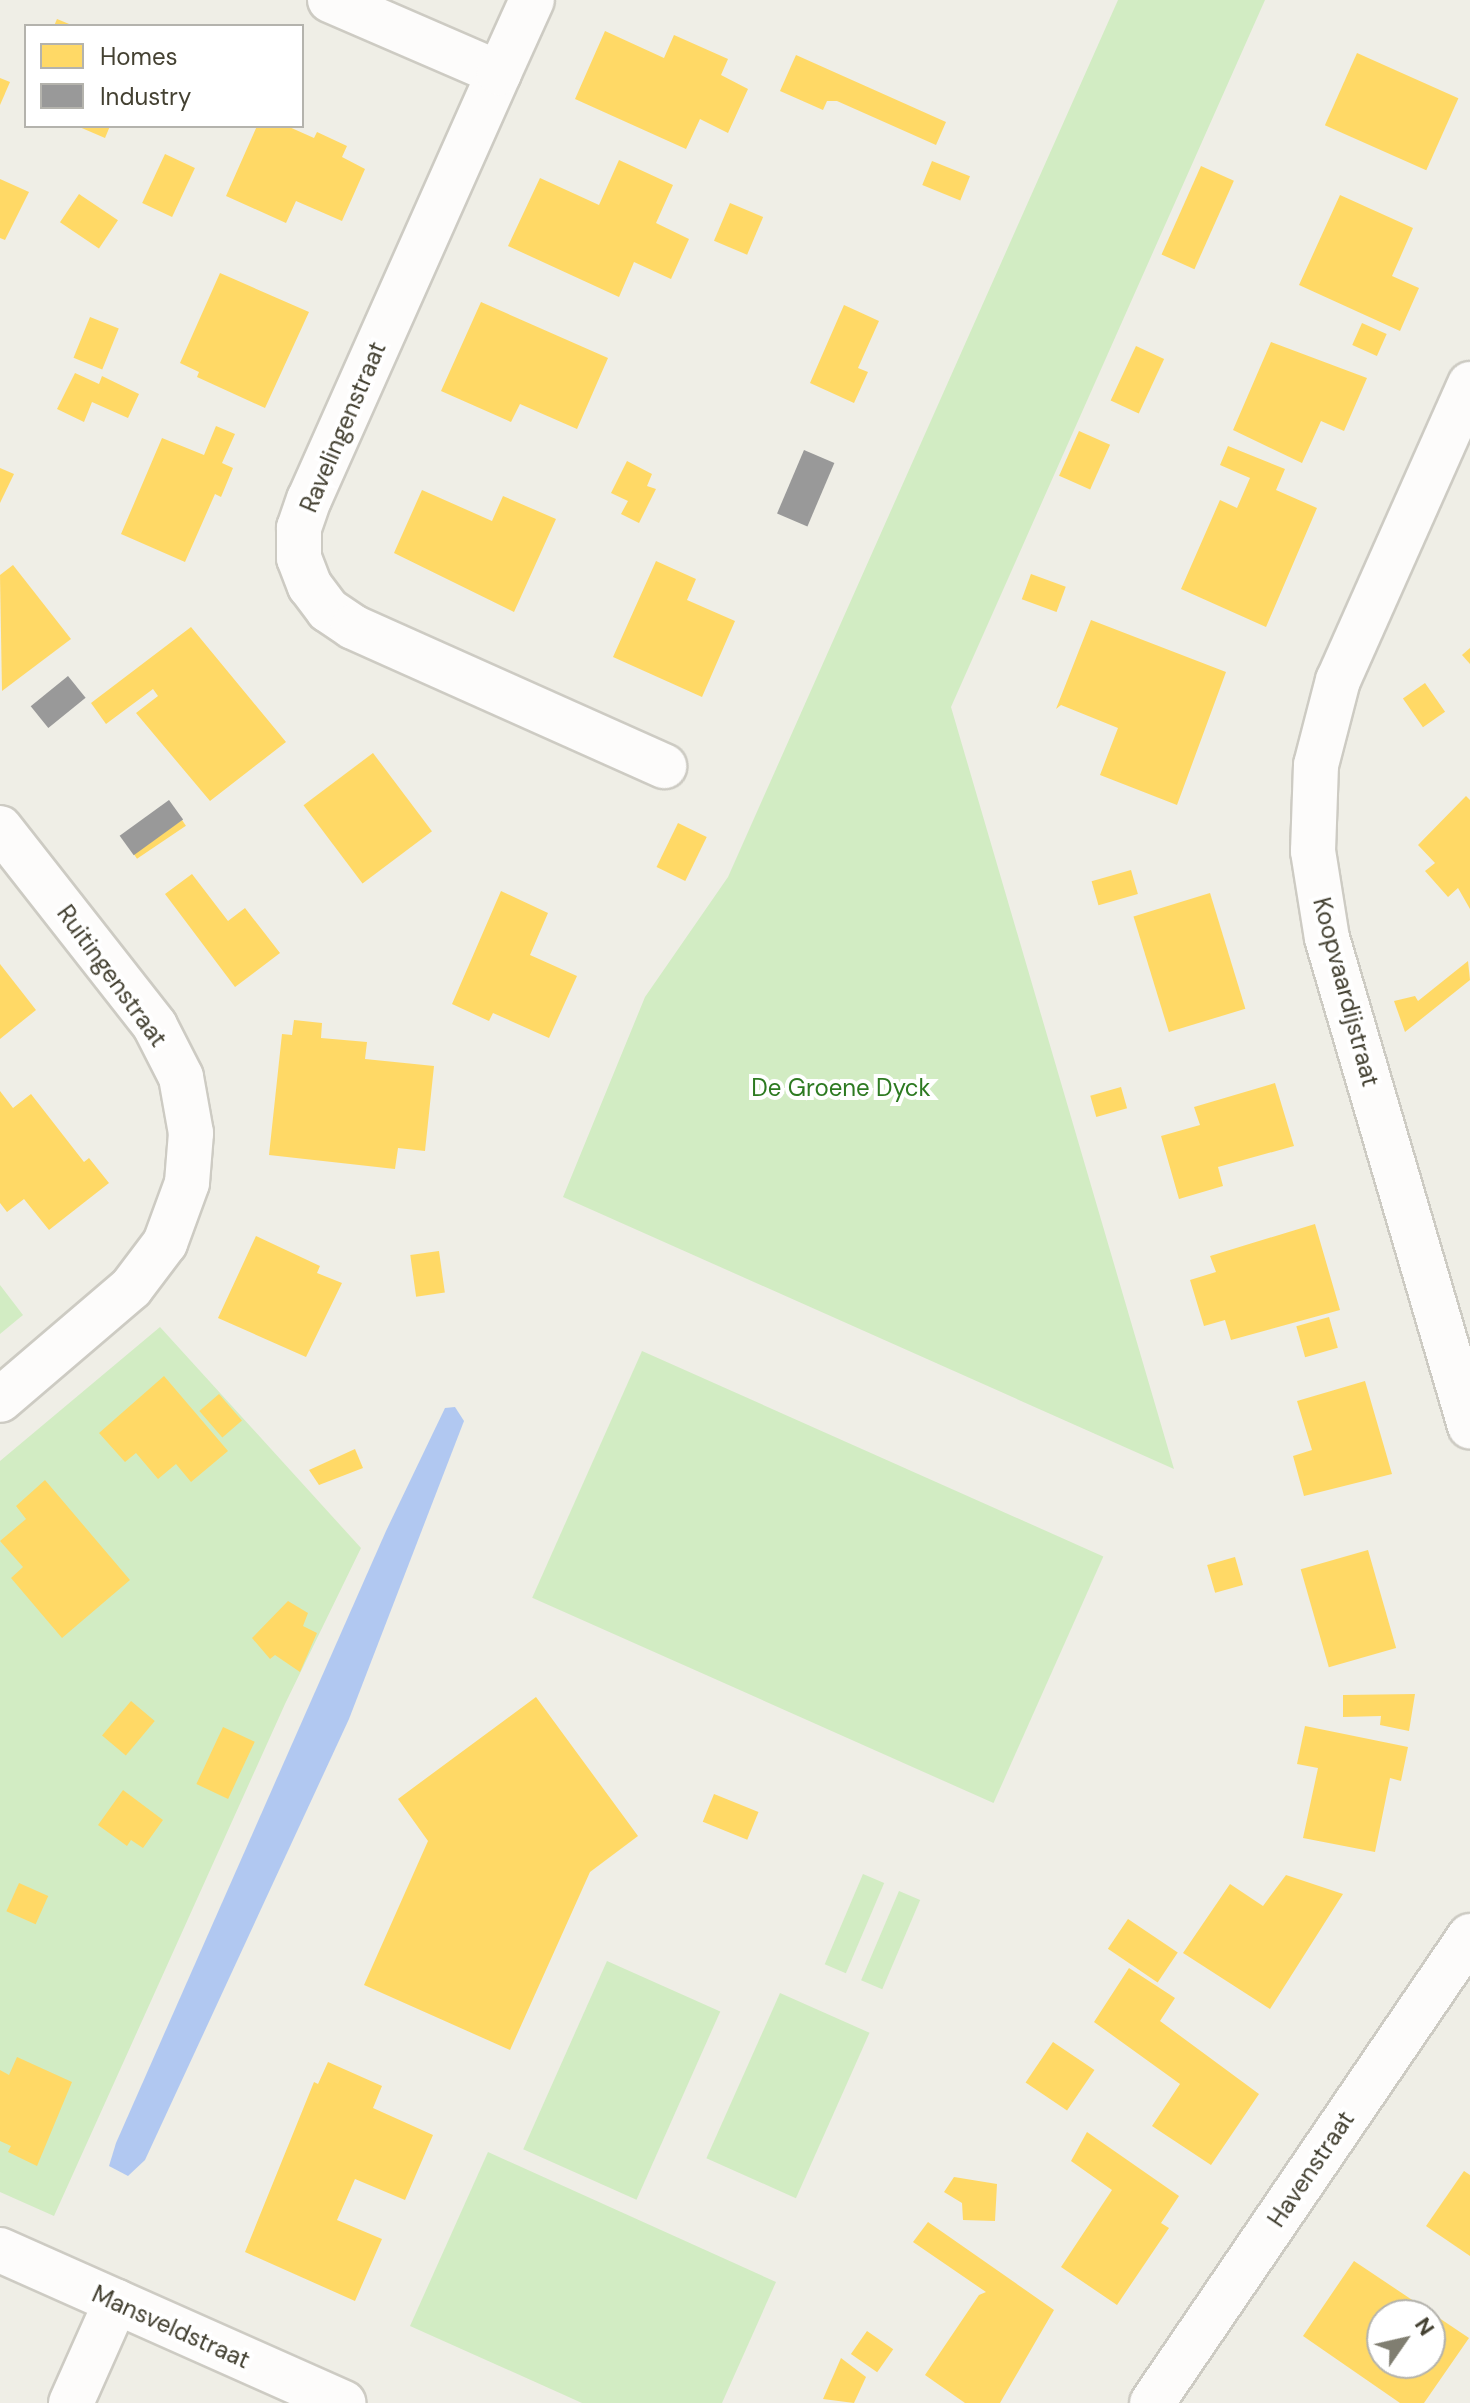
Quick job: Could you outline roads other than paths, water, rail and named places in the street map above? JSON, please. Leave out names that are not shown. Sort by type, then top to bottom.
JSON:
[{"type":"street","points":[[330,0],[499,73]]},
{"type":"street","name":"Ravelingenstraat","points":[[532,0],[309,499],[299,528],[299,558],[310,586],[328,610],[353,627],[664,766]]},
{"type":"street","name":"Koopvaardijstraat","points":[[1470,384],[1338,680],[1316,765],[1313,851],[1327,938],[1470,1426]]},
{"type":"street","name":"Ruitingenstraat","points":[[0,828],[155,1026],[181,1077],[191,1133],[187,1183],[165,1243],[131,1288],[0,1400]]},
{"type":"street","name":"Havenstraat","points":[[1152,2403],[1470,1936]]},
{"type":"street","name":"Mansveldstraat","points":[[0,2250],[343,2403]]},
{"type":"street","points":[[71,2403],[116,2302]]},
{"type":"water","points":[[455,1407],[464,1421],[349,1719],[145,2160],[128,2176],[109,2166],[116,2143],[386,1531],[445,1408]]},
{"type":"park label","name":"De Groene Dyck","points":[[841,1088]]}]
